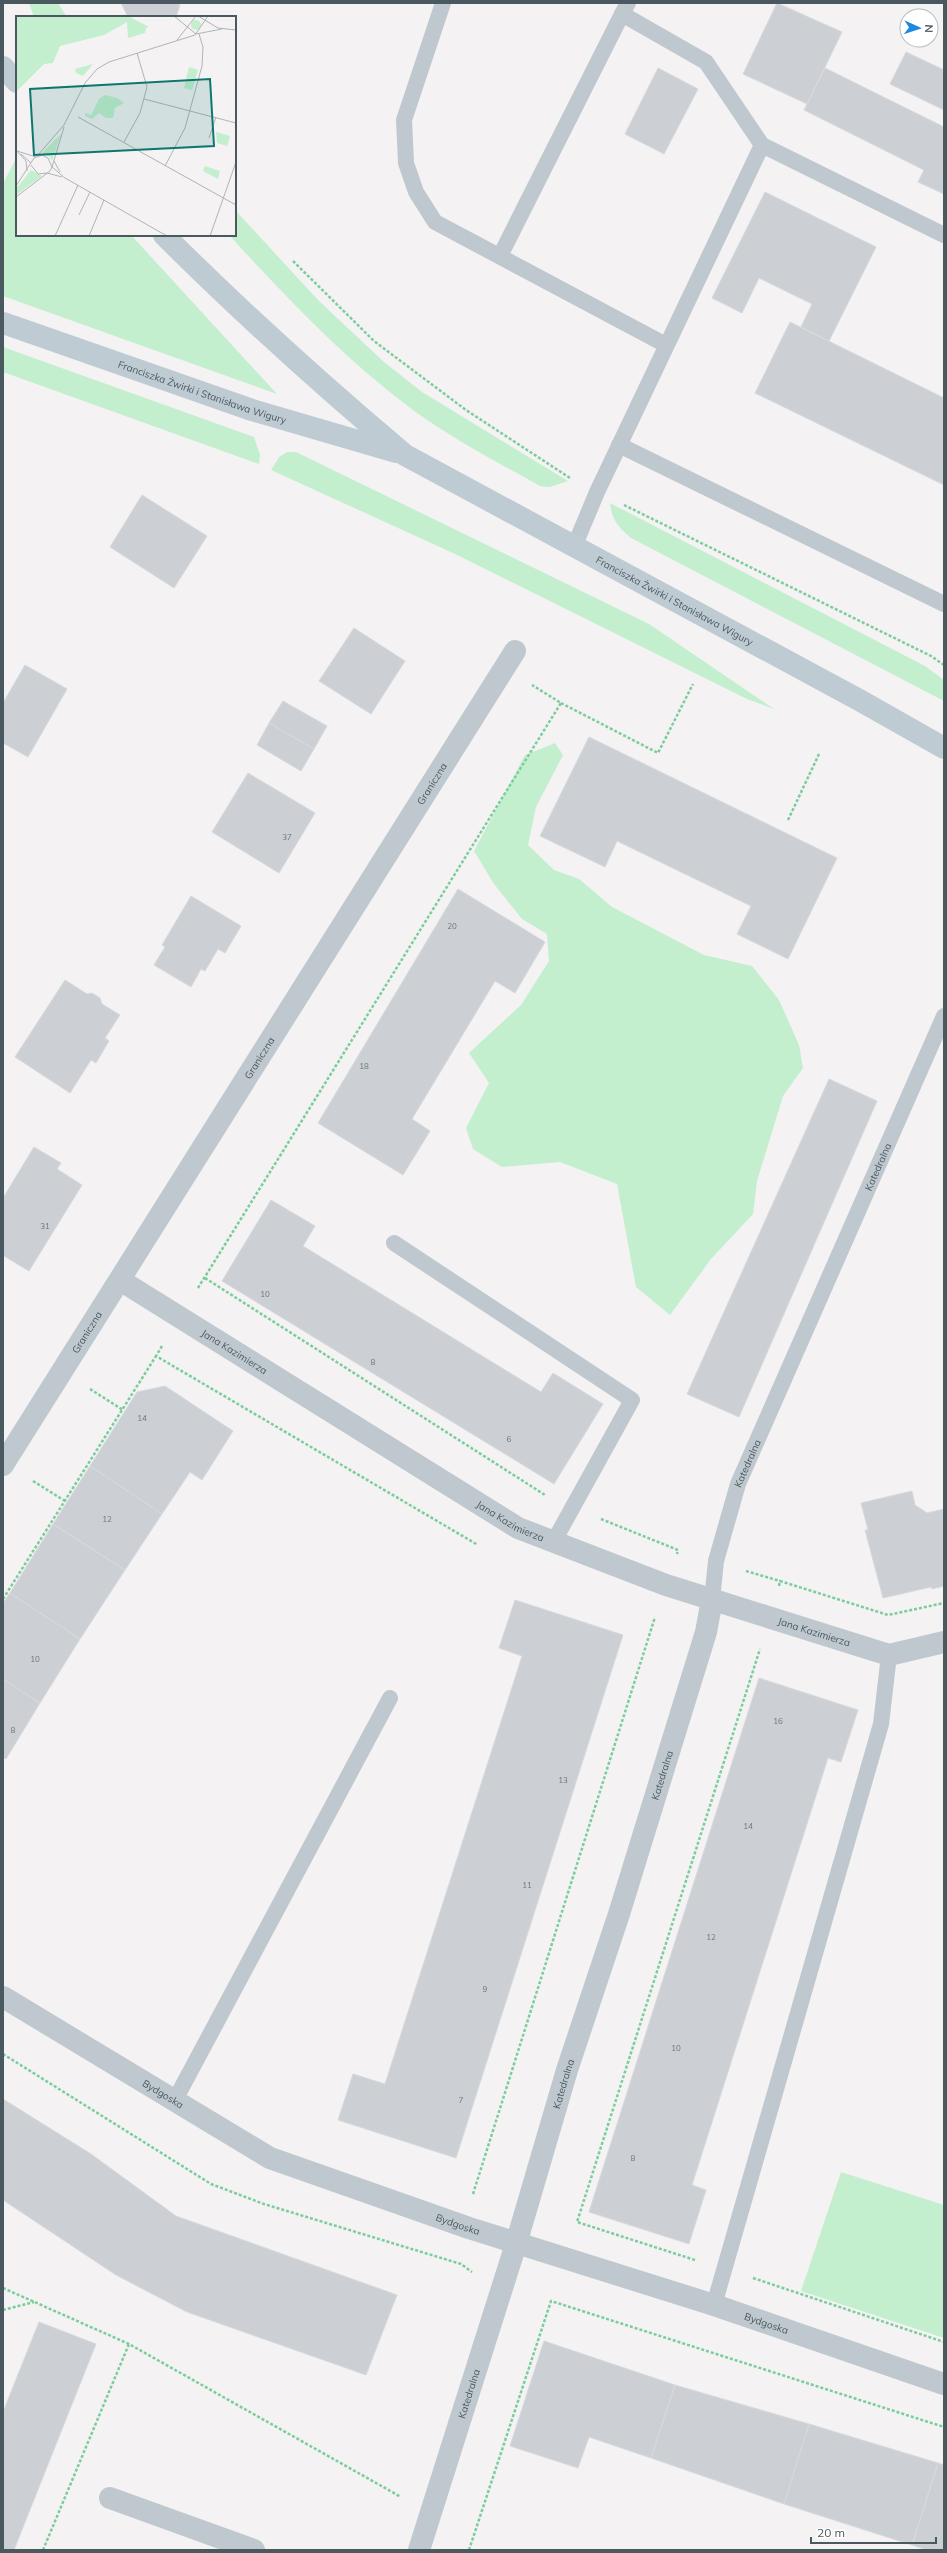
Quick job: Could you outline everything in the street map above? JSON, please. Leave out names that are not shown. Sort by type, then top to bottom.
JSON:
[{"type":"street","points":[[3,67],[16,81]]},
{"type":"street","name":"Franciszka Żwirki i Stanisława Wigury","points":[[165,236],[220,291],[344,404],[405,455],[861,701],[944,748]]},
{"type":"street","name":"Franciszka Żwirki i Stanisława Wigury","points":[[3,323],[252,410],[405,455]]},
{"type":"street","name":"Graniczna","points":[[3,1465],[355,903],[515,651]]},
{"type":"street","name":"Jana Kazimierza","points":[[120,1280],[518,1528],[666,1585],[890,1655]]},
{"type":"street","name":"Katedralna","points":[[419,2550],[516,2244],[567,2070],[619,1914],[704,1640],[712,1600]]},
{"type":"street","points":[[890,1655],[944,1642]]},
{"type":"street","name":"Bydgoska","points":[[3,1997],[270,2158],[516,2244],[714,2305],[944,2384]]},
{"type":"street","points":[[110,2498],[254,2550]]},
{"type":"lane","points":[[444,3],[404,120],[406,163],[416,192],[435,222],[666,345]]},
{"type":"lane","points":[[500,256],[625,8],[706,62],[762,145],[944,235]]},
{"type":"lane","points":[[574,547],[619,445],[762,145]]},
{"type":"lane","points":[[619,445],[944,604]]},
{"type":"lane","name":"Katedralna","points":[[712,1600],[716,1561],[738,1484],[944,1016]]},
{"type":"lane","points":[[394,1243],[632,1400],[554,1541]]},
{"type":"lane","points":[[714,2305],[881,1724],[890,1655]]},
{"type":"lane","points":[[175,2100],[390,1698]]},
{"type":"path","points":[[528,683],[561,703],[658,753],[693,684]]},
{"type":"path","points":[[196,1291],[561,703]]},
{"type":"path","points":[[788,820],[819,754]]},
{"type":"path","points":[[205,1278],[548,1497],[678,1550],[676,1558]]},
{"type":"path","points":[[3,1599],[4,1595],[123,1410],[166,1339]]},
{"type":"path","points":[[156,1356],[470,1542],[484,1548]]},
{"type":"path","points":[[84,1385],[123,1410]]},
{"type":"path","points":[[32,1480],[65,1501]]},
{"type":"path","points":[[739,1569],[888,1615],[944,1603]]},
{"type":"path","points":[[777,1592],[780,1581]]},
{"type":"path","points":[[472,2198],[655,1617],[648,1614]]},
{"type":"path","points":[[761,1646],[577,2222],[944,2342]]},
{"type":"path","points":[[3,2288],[129,2344],[406,2500]]},
{"type":"path","points":[[469,2550],[551,2301],[944,2428]]},
{"type":"path","points":[[3,2310],[34,2302]]},
{"type":"path","points":[[43,2550],[129,2344]]},
{"type":"green space","points":[[29,3],[58,3],[66,16],[34,16]]},
{"type":"green space","points":[[16,158],[16,236],[132,236],[277,394],[3,296],[3,184]]},
{"type":"green space","points":[[236,211],[319,301],[384,362],[422,392],[568,481],[550,487],[540,486],[444,431],[413,410],[363,370],[316,327],[230,236],[236,236]]},
{"type":"green space","points":[[3,347],[254,437],[260,455],[259,464],[3,372]]},
{"type":"green space","points":[[287,452],[296,452],[649,624],[774,709],[747,699],[453,553],[271,470],[279,457]]},
{"type":"green space","points":[[610,503],[925,666],[944,680],[944,701],[631,538],[616,523],[612,514]]},
{"type":"green space","points":[[555,743],[563,755],[536,807],[528,845],[554,870],[579,879],[612,907],[704,955],[752,966],[779,1000],[799,1045],[803,1068],[783,1096],[757,1181],[753,1214],[711,1259],[670,1315],[636,1287],[617,1184],[560,1162],[502,1167],[473,1149],[466,1128],[489,1083],[469,1053],[521,1005],[549,961],[547,934],[522,919],[494,884],[474,851],[525,755]]},
{"type":"green space","points":[[841,2172],[944,2205],[944,2338],[801,2291]]},
{"type":"building","points":[[121,3],[176,3],[180,5],[176,16],[128,16]]},
{"type":"building","points":[[777,3],[842,32],[807,104],[743,74]]},
{"type":"building","points":[[906,52],[944,70],[944,110],[890,84]]},
{"type":"building","points":[[658,68],[698,89],[664,154],[625,134]]},
{"type":"building","points":[[825,68],[944,127],[944,194],[918,182],[924,170],[804,110]]},
{"type":"building","points":[[765,192],[876,247],[829,341],[801,327],[812,304],[759,278],[742,313],[712,298]]},
{"type":"building","points":[[790,322],[944,398],[944,485],[755,393]]},
{"type":"building","points":[[142,495],[207,536],[174,588],[110,547]]},
{"type":"building","points":[[354,628],[405,661],[371,714],[319,681]]},
{"type":"building","points":[[25,665],[67,689],[28,757],[3,743],[3,703]]},
{"type":"building","points":[[283,701],[327,726],[314,749],[269,723]]},
{"type":"building","points":[[269,723],[314,749],[301,771],[257,745]]},
{"type":"building","points":[[589,737],[837,858],[788,959],[737,934],[751,906],[617,841],[605,867],[540,836]]},
{"type":"building","points":[[248,773],[315,813],[279,873],[212,832]]},
{"type":"building","points":[[458,889],[545,942],[515,993],[495,981],[412,1119],[430,1131],[403,1175],[318,1123]]},
{"type":"building","points":[[191,896],[241,926],[225,953],[218,949],[205,971],[201,969],[191,987],[154,965],[165,947],[162,945]]},
{"type":"building","points":[[65,980],[87,994],[92,993],[100,998],[102,1004],[120,1015],[105,1038],[109,1041],[96,1063],[91,1060],[70,1093],[15,1057]]},
{"type":"building","points":[[829,1079],[877,1101],[739,1417],[687,1394]]},
{"type":"building","points":[[34,1147],[61,1163],[57,1169],[82,1185],[29,1271],[4,1256],[3,1258],[3,1198]]},
{"type":"building","points":[[271,1200],[315,1226],[303,1246],[541,1392],[553,1373],[603,1404],[554,1484],[222,1281]]},
{"type":"building","points":[[165,1386],[233,1431],[202,1480],[190,1472],[162,1514],[90,1466],[137,1392]]},
{"type":"building","points":[[90,1466],[162,1514],[125,1570],[53,1524]]},
{"type":"building","points":[[912,1491],[915,1505],[927,1513],[944,1509],[944,1586],[932,1589],[931,1587],[883,1598],[865,1530],[868,1530],[861,1503]]},
{"type":"building","points":[[53,1524],[125,1570],[80,1639],[10,1593]]},
{"type":"building","points":[[10,1593],[80,1639],[40,1703],[3,1679],[3,1603]]},
{"type":"building","points":[[515,1600],[623,1635],[456,2158],[338,2120],[353,2074],[385,2084],[522,1656],[499,1648]]},
{"type":"building","points":[[759,1678],[858,1710],[841,1762],[828,1758],[692,2185],[706,2190],[689,2244],[589,2212]]},
{"type":"building","points":[[3,1679],[40,1703],[6,1759],[3,1757]]},
{"type":"building","points":[[3,2099],[91,2154],[176,2216],[397,2295],[366,2375],[187,2312],[116,2275],[3,2200]]},
{"type":"building","points":[[39,2322],[96,2344],[14,2550],[3,2550],[3,2412]]},
{"type":"building","points":[[544,2341],[675,2385],[651,2458],[589,2437],[578,2468],[510,2446]]},
{"type":"building","points":[[675,2385],[809,2424],[784,2504],[651,2458]]},
{"type":"building","points":[[809,2424],[938,2463],[912,2545],[784,2504]]},
{"type":"building","points":[[938,2463],[944,2465],[944,2550],[927,2550],[912,2545]]}]
